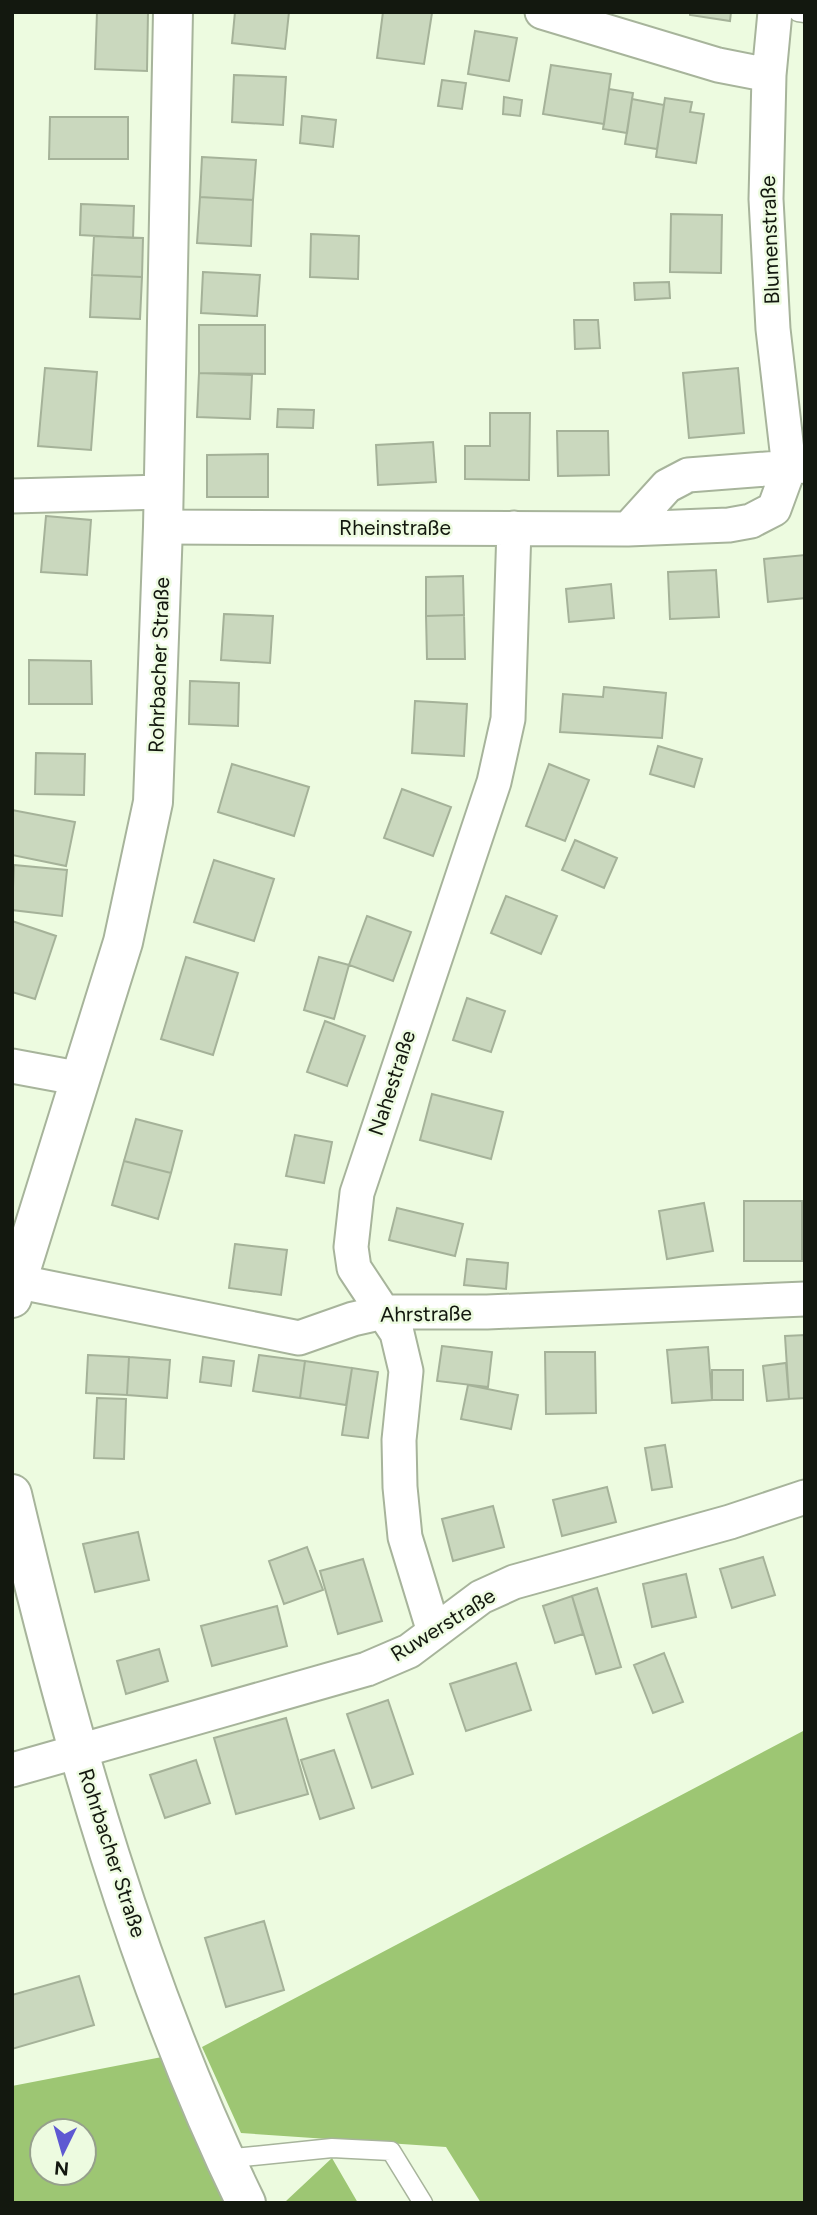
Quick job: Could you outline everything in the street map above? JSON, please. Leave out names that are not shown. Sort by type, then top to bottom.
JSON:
[{"type":"street","name":"Rohrbacher Straße","points":[[14,1290],[124,942],[153,802],[163,510],[173,12]]},
{"type":"street","points":[[542,12],[707,62],[769,75]]},
{"type":"street","name":"Blumenstraße","points":[[775,12],[769,75],[766,199],[773,329],[797,467]]},
{"type":"street","name":"Rheinstraße","points":[[12,496],[163,510],[514,528],[729,525],[751,521],[774,509],[797,467]]},
{"type":"street","points":[[628,528],[667,486],[688,475],[797,467]]},
{"type":"street","name":"Nahestraße","points":[[434,1632],[405,1537],[399,1440],[406,1371],[397,1333],[354,1268],[351,1247],[356,1193],[494,782],[508,719],[514,528]]},
{"type":"street","points":[[12,1066],[82,1079]]},
{"type":"street","name":"Ahrstraße","points":[[14,1290],[299,1338],[353,1318],[384,1312],[487,1312],[805,1299]]},
{"type":"street","name":"Rohrbacher Straße","points":[[12,1494],[80,1750],[168,2023],[224,2159],[245,2201]]},
{"type":"street","name":"Ruwerstraße","points":[[12,1770],[367,1669],[409,1651],[481,1597],[514,1582],[730,1522],[805,1497]]},
{"type":"lane","points":[[798,12],[805,13]]},
{"type":"lane","points":[[224,2159],[332,2148],[391,2151],[423,2203]]},
{"type":"green space","points":[[805,1730],[805,2203],[481,2203],[446,2147],[241,2133],[202,2047]]},
{"type":"green space","points":[[162,2057],[231,2203],[12,2203],[12,2086]]},
{"type":"green space","points":[[332,2158],[358,2203],[287,2203],[286,2201]]},
{"type":"building","points":[[97,12],[148,12],[147,71],[95,69]]},
{"type":"building","points":[[235,12],[289,12],[285,49],[232,43]]},
{"type":"building","points":[[383,12],[432,13],[424,64],[377,58]]},
{"type":"building","points":[[690,12],[731,12],[730,21],[690,15]]},
{"type":"building","points":[[475,31],[517,38],[509,81],[468,74]]},
{"type":"building","points":[[551,65],[611,74],[604,124],[543,114]]},
{"type":"building","points":[[234,75],[286,77],[283,125],[232,122]]},
{"type":"building","points":[[442,80],[466,83],[462,109],[438,106]]},
{"type":"building","points":[[609,89],[633,93],[627,133],[603,129]]},
{"type":"building","points":[[504,97],[522,100],[520,116],[503,114]]},
{"type":"building","points":[[665,98],[692,102],[690,112],[704,114],[696,163],[656,157]]},
{"type":"building","points":[[632,99],[664,105],[657,149],[625,144]]},
{"type":"building","points":[[302,116],[336,120],[333,147],[300,143]]},
{"type":"building","points":[[50,117],[128,117],[128,159],[49,159]]},
{"type":"building","points":[[202,157],[256,160],[253,200],[200,197]]},
{"type":"building","points":[[200,197],[253,200],[251,246],[197,243]]},
{"type":"building","points":[[81,204],[134,206],[133,238],[80,235]]},
{"type":"building","points":[[671,214],[722,215],[721,273],[670,272]]},
{"type":"building","points":[[311,234],[359,236],[358,279],[310,277]]},
{"type":"building","points":[[94,236],[143,238],[142,277],[92,275]]},
{"type":"building","points":[[203,272],[260,275],[257,316],[201,313]]},
{"type":"building","points":[[92,275],[142,277],[140,319],[90,317]]},
{"type":"building","points":[[669,282],[670,298],[635,300],[634,283]]},
{"type":"building","points":[[574,320],[598,320],[600,348],[575,349]]},
{"type":"building","points":[[199,325],[265,325],[265,374],[199,373]]},
{"type":"building","points":[[45,368],[97,372],[91,450],[38,446]]},
{"type":"building","points":[[738,368],[744,433],[689,438],[683,373]]},
{"type":"building","points":[[199,373],[252,375],[250,419],[197,417]]},
{"type":"building","points":[[278,409],[314,410],[313,428],[277,427]]},
{"type":"building","points":[[490,413],[530,413],[529,480],[465,479],[465,446],[490,446]]},
{"type":"building","points":[[557,431],[608,431],[609,475],[558,476]]},
{"type":"building","points":[[433,442],[436,482],[378,485],[376,445]]},
{"type":"building","points":[[268,454],[268,497],[207,497],[207,455]]},
{"type":"building","points":[[46,516],[91,520],[87,575],[41,572]]},
{"type":"building","points":[[805,555],[805,598],[768,602],[764,559]]},
{"type":"building","points":[[716,570],[719,617],[670,619],[668,572]]},
{"type":"building","points":[[463,576],[464,615],[426,616],[426,577]]},
{"type":"building","points":[[611,584],[614,618],[569,622],[566,589]]},
{"type":"building","points":[[224,614],[273,616],[270,663],[221,660]]},
{"type":"building","points":[[464,615],[465,659],[427,659],[426,616]]},
{"type":"building","points":[[29,660],[91,661],[92,704],[29,704]]},
{"type":"building","points":[[190,681],[239,683],[238,726],[189,724]]},
{"type":"building","points":[[604,687],[666,693],[662,738],[560,732],[563,694],[603,697]]},
{"type":"building","points":[[415,701],[467,704],[464,756],[412,753]]},
{"type":"building","points":[[658,746],[702,759],[694,787],[650,774]]},
{"type":"building","points":[[36,753],[85,754],[84,795],[35,794]]},
{"type":"building","points":[[232,764],[309,787],[294,836],[218,812]]},
{"type":"building","points":[[549,764],[589,780],[565,841],[526,826]]},
{"type":"building","points":[[402,789],[451,807],[433,856],[384,838]]},
{"type":"building","points":[[12,810],[75,822],[66,866],[12,855]]},
{"type":"building","points":[[575,840],[617,858],[604,888],[562,870]]},
{"type":"building","points":[[214,860],[274,879],[254,941],[194,922]]},
{"type":"building","points":[[14,865],[67,870],[62,916],[12,910]]},
{"type":"building","points":[[506,896],[557,916],[541,954],[491,933]]},
{"type":"building","points":[[367,916],[411,932],[393,981],[349,965]]},
{"type":"building","points":[[12,921],[56,936],[35,999],[12,992]]},
{"type":"building","points":[[186,957],[238,973],[213,1055],[161,1039]]},
{"type":"building","points":[[319,957],[349,965],[334,1019],[304,1010]]},
{"type":"building","points":[[467,998],[505,1011],[491,1052],[453,1040]]},
{"type":"building","points":[[325,1021],[365,1036],[347,1086],[307,1072]]},
{"type":"building","points":[[432,1094],[503,1112],[491,1159],[420,1140]]},
{"type":"building","points":[[136,1119],[182,1131],[171,1173],[124,1161]]},
{"type":"building","points":[[295,1135],[332,1142],[324,1183],[286,1176]]},
{"type":"building","points":[[124,1161],[171,1173],[158,1219],[112,1205]]},
{"type":"building","points":[[744,1201],[802,1201],[802,1261],[744,1261]]},
{"type":"building","points":[[704,1203],[713,1251],[667,1259],[659,1211]]},
{"type":"building","points":[[397,1208],[463,1224],[455,1256],[389,1240]]},
{"type":"building","points":[[235,1244],[287,1250],[281,1295],[229,1288]]},
{"type":"building","points":[[467,1259],[508,1263],[506,1289],[464,1285]]},
{"type":"building","points":[[805,1335],[805,1398],[789,1399],[785,1336]]},
{"type":"building","points":[[442,1346],[492,1352],[488,1387],[437,1381]]},
{"type":"building","points":[[708,1347],[712,1400],[672,1403],[667,1350]]},
{"type":"building","points":[[545,1352],[595,1352],[596,1413],[546,1414]]},
{"type":"building","points":[[88,1355],[129,1357],[127,1395],[86,1393]]},
{"type":"building","points":[[259,1355],[305,1361],[300,1398],[253,1391]]},
{"type":"building","points":[[129,1357],[170,1360],[167,1398],[127,1395]]},
{"type":"building","points":[[203,1357],[234,1361],[231,1386],[200,1382]]},
{"type":"building","points":[[305,1361],[352,1368],[346,1405],[300,1398]]},
{"type":"building","points":[[786,1363],[789,1399],[767,1401],[763,1366]]},
{"type":"building","points":[[352,1368],[378,1372],[368,1438],[342,1435]]},
{"type":"building","points":[[712,1370],[743,1370],[743,1400],[712,1400]]},
{"type":"building","points":[[468,1385],[518,1395],[511,1429],[461,1419]]},
{"type":"building","points":[[97,1398],[126,1399],[124,1459],[94,1458]]},
{"type":"building","points":[[665,1445],[672,1487],[652,1490],[645,1448]]},
{"type":"building","points":[[607,1487],[616,1522],[562,1536],[553,1500]]},
{"type":"building","points":[[493,1506],[504,1547],[453,1561],[442,1519]]},
{"type":"building","points":[[138,1532],[149,1580],[95,1592],[83,1544]]},
{"type":"building","points":[[307,1547],[323,1590],[284,1604],[269,1561]]},
{"type":"building","points":[[763,1557],[775,1595],[732,1608],[720,1569]]},
{"type":"building","points":[[363,1559],[382,1621],[338,1634],[320,1571]]},
{"type":"building","points":[[686,1574],[696,1617],[652,1627],[643,1584]]},
{"type":"building","points":[[597,1588],[621,1667],[596,1674],[572,1596]]},
{"type":"building","points":[[572,1596],[583,1634],[555,1643],[543,1606]]},
{"type":"building","points":[[277,1606],[287,1646],[212,1666],[201,1626]]},
{"type":"building","points":[[159,1649],[168,1681],[126,1694],[117,1661]]},
{"type":"building","points":[[664,1653],[683,1702],[653,1713],[634,1665]]},
{"type":"building","points":[[516,1663],[531,1710],[466,1731],[450,1684]]},
{"type":"building","points":[[388,1700],[413,1774],[372,1788],[347,1714]]},
{"type":"building","points":[[286,1718],[308,1794],[236,1814],[214,1738]]},
{"type":"building","points":[[334,1750],[354,1808],[320,1819],[301,1760]]},
{"type":"building","points":[[196,1760],[210,1803],[165,1818],[150,1775]]},
{"type":"building","points":[[264,1921],[284,1990],[226,2007],[205,1938]]},
{"type":"building","points":[[79,1976],[94,2025],[12,2049],[12,1995]]}]
